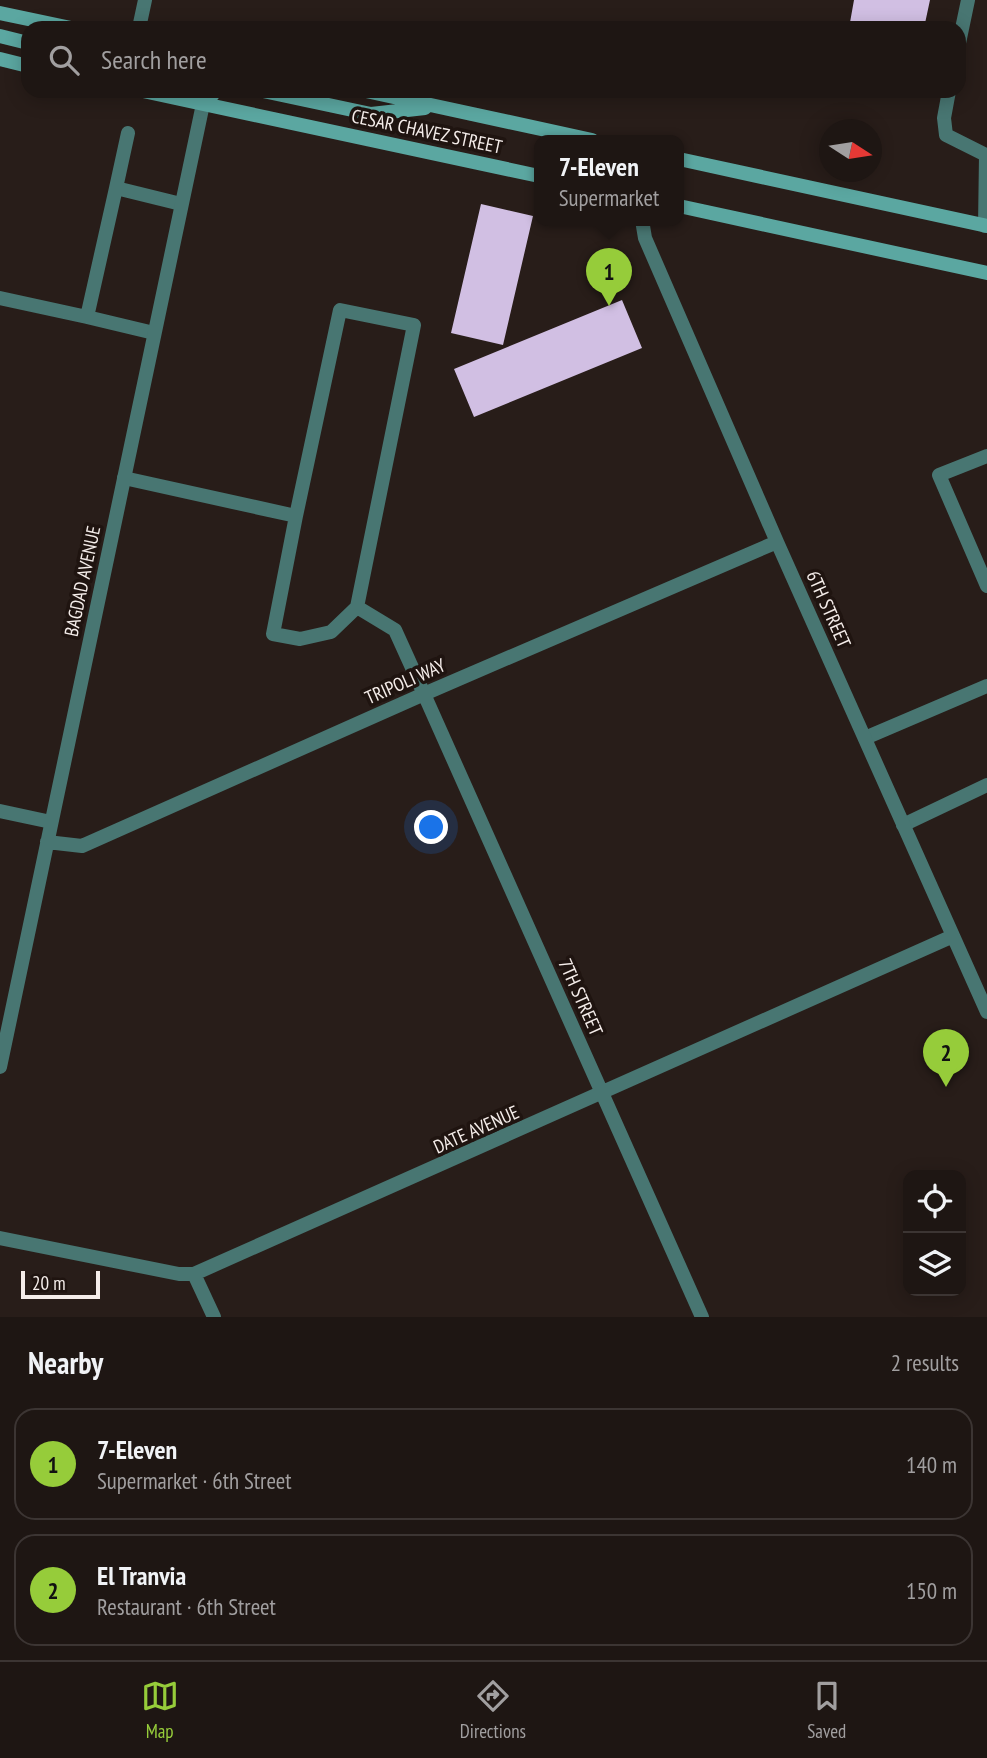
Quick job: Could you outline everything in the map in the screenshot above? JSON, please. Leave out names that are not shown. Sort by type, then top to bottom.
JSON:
[{"type":"main road","points":[[0,13],[38,21]]},
{"type":"main road","points":[[0,36],[21,41]]},
{"type":"main road","points":[[0,60],[21,64]]},
{"type":"main road","name":"CESAR CHAVEZ STREET","points":[[175,98],[534,175]]},
{"type":"main road","points":[[203,104],[209,98]]},
{"type":"main road","points":[[296,98],[371,114],[437,106]]},
{"type":"main road","name":"CESAR CHAVEZ STREET","points":[[399,98],[569,135]]},
{"type":"main road","points":[[684,160],[986,226]]},
{"type":"main road","points":[[684,207],[987,272]]},
{"type":"street","points":[[140,21],[145,0]]},
{"type":"street","points":[[964,21],[968,0]]},
{"type":"street","points":[[948,98],[944,118],[946,135],[986,155],[986,226]]},
{"type":"street","name":"BAGDAD AVENUE","points":[[0,1067],[203,104]]},
{"type":"street","points":[[87,317],[128,133]]},
{"type":"street","points":[[116,188],[181,204]]},
{"type":"street","name":"6TH STREET","points":[[643,226],[645,238],[777,542],[987,1012]]},
{"type":"street","points":[[0,299],[154,333]]},
{"type":"street","points":[[340,310],[414,325],[357,607],[331,632],[300,639],[273,634],[296,516],[340,310]]},
{"type":"street","points":[[987,456],[939,475],[987,586]]},
{"type":"street","points":[[124,478],[296,516]]},
{"type":"street","name":"TRIPOLI WAY","points":[[47,842],[82,846],[424,694],[777,542]]},
{"type":"street","name":"7TH STREET","points":[[357,607],[395,630],[702,1317]]},
{"type":"street","points":[[865,738],[987,686]]},
{"type":"street","points":[[903,825],[987,785]]},
{"type":"street","points":[[0,811],[51,822]]},
{"type":"street","name":"DATE AVENUE","points":[[194,1274],[953,936]]},
{"type":"street","points":[[0,1238],[179,1274],[194,1274],[214,1317]]},
{"type":"building","points":[[854,0],[930,0],[926,21],[850,21]]},
{"type":"building","points":[[481,204],[533,216],[503,345],[451,333]]},
{"type":"building","points":[[622,300],[642,348],[474,417],[454,369]]},
{"type":"place","name":"7-Eleven","points":[[609,306]]},
{"type":"place","name":"El Tranvia","points":[[946,1087]]}]
